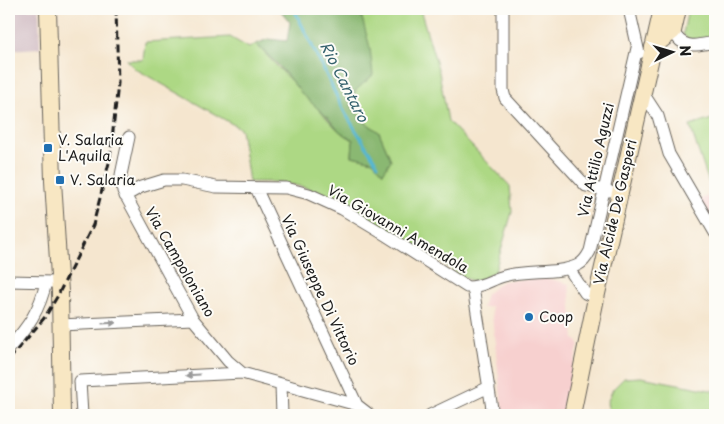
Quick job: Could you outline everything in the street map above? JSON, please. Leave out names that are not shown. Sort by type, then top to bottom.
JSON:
[{"type":"street","points":[[48,9],[54,278],[60,301],[62,415]]},
{"type":"street","points":[[503,9],[503,90],[505,98],[586,186],[620,192]]},
{"type":"street","points":[[629,9],[645,47],[673,31]]},
{"type":"street","name":"Via Alcide De Gasperi","points":[[572,415],[596,298],[644,87],[645,47],[662,9]]},
{"type":"street","points":[[678,9],[673,31],[677,39],[690,46],[715,42]]},
{"type":"street","name":"Via Attilio Aguzzi","points":[[569,269],[580,265],[590,251],[604,190],[645,47]]},
{"type":"street","points":[[644,87],[658,116],[669,154],[715,233]]},
{"type":"street","name":"Via Campoloniano","points":[[129,137],[121,175],[125,196],[193,319],[228,361],[242,373],[357,405],[369,415]]},
{"type":"street","name":"Via Giovanni Amendola","points":[[125,196],[141,187],[164,180],[182,180],[216,187],[286,188],[309,194],[342,209],[467,287],[478,287],[504,276],[569,269]]},
{"type":"street","name":"Via Giuseppe Di Vittorio","points":[[256,188],[357,405]]},
{"type":"street","points":[[569,269],[585,293],[596,298]]},
{"type":"street","points":[[9,281],[54,278]]},
{"type":"street","points":[[9,348],[19,337],[38,308],[54,278]]},
{"type":"street","points":[[473,287],[492,415]]},
{"type":"street","points":[[60,325],[193,319]]},
{"type":"street","points":[[82,415],[80,380],[242,373]]},
{"type":"street","points":[[281,385],[282,415]]},
{"type":"street","points":[[430,415],[489,387]]},
{"type":"shaded area","points":[[9,9],[39,9],[40,48],[9,50]]},
{"type":"shaded area","points":[[715,193],[715,198],[711,200],[715,209],[715,226],[699,200]]},
{"type":"shaded area","points":[[546,278],[569,284],[574,339],[579,343],[563,415],[503,415],[491,307],[482,308],[486,294],[503,281]]},
{"type":"green space","points":[[279,9],[346,9],[350,15],[361,14],[370,48],[373,75],[356,90],[350,105],[365,122],[379,132],[391,160],[383,173],[373,161],[352,156],[353,140],[339,131],[256,44],[268,39],[287,41],[290,22]]},
{"type":"green space","points":[[346,9],[420,9],[439,72],[448,121],[510,186],[512,212],[495,271],[481,280],[474,281],[464,278],[411,242],[336,200],[307,188],[281,182],[249,182],[241,129],[134,68],[126,60],[143,60],[145,42],[230,37],[249,48],[256,44],[339,131],[353,140],[352,156],[374,161],[391,160],[379,132],[365,122],[350,105],[356,90],[361,14],[350,15]]},
{"type":"green space","points":[[688,9],[715,9],[715,36],[688,40],[683,34]]},
{"type":"green space","points":[[715,118],[715,187],[711,189],[690,126]]},
{"type":"green space","points":[[641,377],[715,391],[715,415],[610,415],[607,403],[613,389],[624,378]]},
{"type":"waterway","name":"Rio Cantaro","points":[[294,9],[345,113],[378,165]]},
{"type":"railway","points":[[9,360],[45,317],[93,225],[110,159],[118,83],[116,9]]},
{"type":"place","name":"V. Salaria L'Aquila","points":[[48,148]]},
{"type":"place","name":"V. Salaria","points":[[60,180]]},
{"type":"place","name":"Coop","points":[[529,317]]}]
